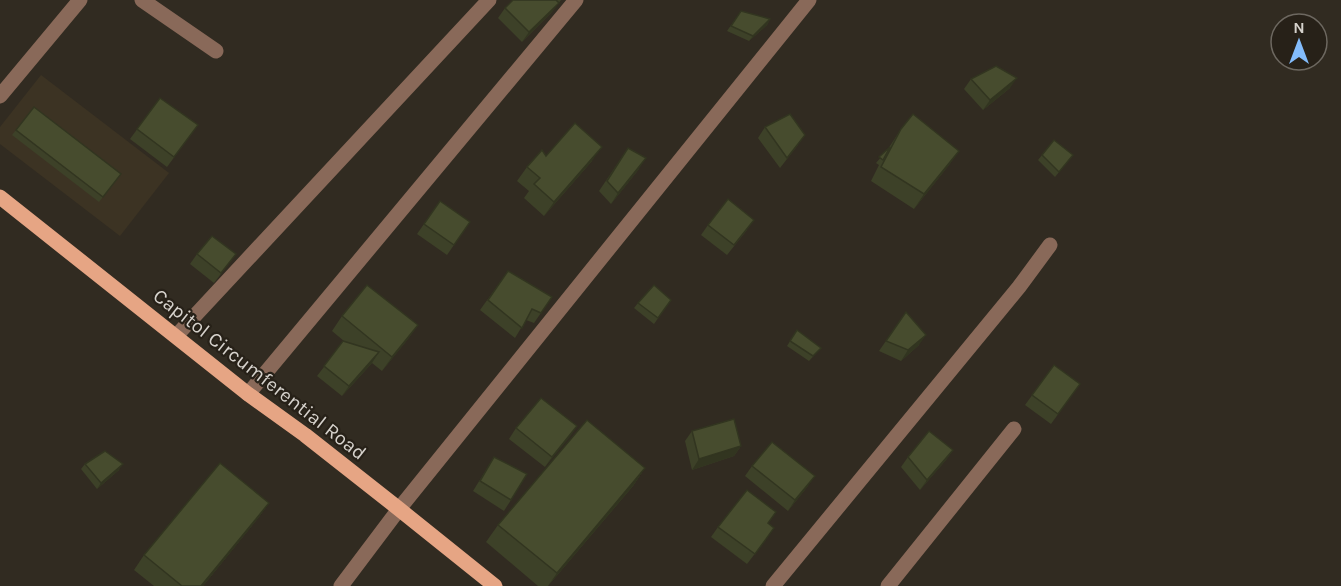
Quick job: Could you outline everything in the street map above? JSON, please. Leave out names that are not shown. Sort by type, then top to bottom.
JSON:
[{"type":"main road","name":"Capitol Circumferential Road","points":[[0,197],[495,586]]},
{"type":"street","points":[[0,96],[80,0]]},
{"type":"street","points":[[142,0],[216,51]]},
{"type":"street","points":[[176,336],[489,0]]},
{"type":"street","points":[[248,394],[576,0]]},
{"type":"street","points":[[341,586],[399,509],[809,0]]},
{"type":"street","points":[[773,586],[1019,287],[1050,245]]},
{"type":"street","points":[[888,586],[1014,429]]},
{"type":"shaded area","points":[[41,75],[169,173],[120,236],[0,144],[0,127]]},
{"type":"building","points":[[513,0],[556,0],[559,3],[529,32],[505,8]]},
{"type":"building","points":[[741,11],[770,19],[753,36],[731,26]]},
{"type":"building","points":[[996,66],[1017,78],[990,100],[971,79]]},
{"type":"building","points":[[160,98],[198,125],[174,157],[137,129]]},
{"type":"building","points":[[34,107],[121,174],[103,197],[16,130]]},
{"type":"building","points":[[790,114],[805,135],[787,158],[765,127]]},
{"type":"building","points":[[913,114],[959,151],[924,194],[881,167],[901,129]]},
{"type":"building","points":[[575,123],[602,147],[554,202],[534,184],[540,178],[527,167],[542,150],[546,156]]},
{"type":"building","points":[[1054,140],[1073,155],[1059,172],[1042,155]]},
{"type":"building","points":[[890,147],[883,160],[879,157]]},
{"type":"building","points":[[628,148],[646,158],[618,193],[607,181]]},
{"type":"building","points":[[728,199],[754,220],[734,245],[708,225]]},
{"type":"building","points":[[440,201],[470,222],[454,245],[424,224]]},
{"type":"building","points":[[212,236],[236,254],[221,273],[197,254]]},
{"type":"building","points":[[508,271],[552,297],[541,313],[532,309],[522,328],[488,300]]},
{"type":"building","points":[[367,285],[418,325],[392,357],[342,316]]},
{"type":"building","points":[[654,285],[671,300],[658,318],[638,303]]},
{"type":"building","points":[[906,312],[926,335],[908,350],[886,341]]},
{"type":"building","points":[[797,330],[821,348],[813,356],[790,341]]},
{"type":"building","points":[[343,341],[379,352],[349,386],[324,366]]},
{"type":"building","points":[[1054,365],[1080,384],[1058,414],[1032,395]]},
{"type":"building","points":[[541,398],[577,426],[552,457],[516,428]]},
{"type":"building","points":[[734,419],[741,446],[699,459],[692,431]]},
{"type":"building","points":[[587,420],[645,468],[557,573],[498,525]]},
{"type":"building","points":[[929,431],[953,450],[927,480],[908,457]]},
{"type":"building","points":[[772,442],[815,476],[795,500],[752,466]]},
{"type":"building","points":[[105,451],[123,464],[101,483],[85,464]]},
{"type":"building","points":[[494,457],[527,474],[511,500],[480,481]]},
{"type":"building","points":[[220,463],[269,503],[201,586],[182,586],[144,555]]},
{"type":"building","points":[[747,490],[776,512],[768,523],[774,528],[755,554],[718,527]]}]
